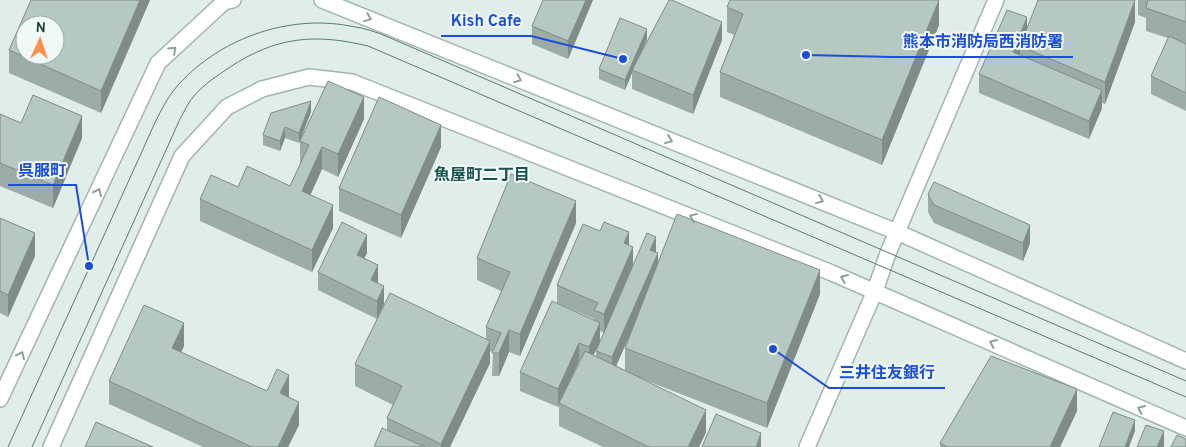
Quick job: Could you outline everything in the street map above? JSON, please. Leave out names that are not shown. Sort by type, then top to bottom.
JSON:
[{"type":"street","points":[[0,399],[158,63],[227,0]]},
{"type":"street","points":[[322,0],[897,232],[1186,360]]},
{"type":"street","points":[[807,447],[875,291],[897,232],[996,0]]},
{"type":"street","points":[[51,447],[182,156],[227,107],[262,89],[309,77],[352,82],[832,272],[1186,428]]},
{"type":"building","points":[[31,0],[140,0],[101,91],[43,65],[65,65],[65,15],[24,15]]},
{"type":"building","points":[[543,0],[586,0],[568,41],[532,26]]},
{"type":"building","points":[[669,0],[722,22],[693,95],[632,70]]},
{"type":"building","points":[[730,0],[939,0],[882,140],[720,72],[743,14],[727,7]]},
{"type":"building","points":[[1038,0],[1135,0],[1105,82],[1020,46]]},
{"type":"building","points":[[1148,0],[1186,0],[1186,22],[1146,8]]},
{"type":"building","points":[[1007,10],[1027,17],[1013,52],[1102,90],[1089,121],[979,74]]},
{"type":"building","points":[[620,18],[647,29],[625,80],[599,69]]},
{"type":"building","points":[[15,36],[15,53],[9,50]]},
{"type":"building","points":[[1169,36],[1186,44],[1186,93],[1151,76]]},
{"type":"building","points":[[328,81],[364,97],[338,154],[322,147],[302,191],[333,205],[312,250],[200,199],[211,175],[238,187],[247,166],[290,186],[309,145],[300,141]]},
{"type":"building","points":[[33,95],[82,116],[53,185],[0,163],[0,114],[21,123]]},
{"type":"building","points":[[379,97],[441,125],[401,215],[339,188]]},
{"type":"building","points":[[311,101],[299,133],[285,127],[280,141],[263,135],[271,113]]},
{"type":"building","points":[[511,174],[576,201],[520,334],[509,330],[499,353],[492,353],[501,333],[486,327],[510,272],[477,258]]},
{"type":"building","points":[[934,182],[1030,225],[1023,243],[934,205],[928,194]]},
{"type":"building","points":[[677,214],[820,270],[767,403],[625,348]]},
{"type":"building","points":[[0,218],[35,233],[8,295],[0,291]]},
{"type":"building","points":[[342,222],[367,235],[357,255],[378,265],[371,280],[384,286],[377,301],[318,272]]},
{"type":"building","points":[[604,222],[629,232],[624,243],[633,247],[604,314],[594,310],[598,303],[557,285],[583,224],[600,231]]},
{"type":"building","points":[[647,233],[656,237],[650,250],[658,253],[612,357],[596,351]]},
{"type":"building","points":[[390,293],[490,341],[441,444],[387,418],[402,386],[355,364]]},
{"type":"building","points":[[552,301],[600,323],[589,347],[579,343],[558,389],[520,372]]},
{"type":"building","points":[[144,305],[184,323],[172,348],[267,391],[277,369],[289,375],[280,393],[299,402],[278,447],[252,447],[109,381]]},
{"type":"building","points":[[585,351],[706,410],[688,447],[649,447],[559,403]]},
{"type":"building","points":[[991,356],[1077,389],[1050,447],[948,447],[940,443]]},
{"type":"building","points":[[1113,412],[1135,420],[1125,447],[1099,447]]},
{"type":"building","points":[[716,414],[761,433],[756,447],[702,447]]},
{"type":"building","points":[[96,422],[153,447],[85,447]]},
{"type":"building","points":[[1146,425],[1164,431],[1157,447],[1137,447]]},
{"type":"building","points":[[382,428],[425,447],[374,447]]},
{"type":"building","points":[[1177,435],[1186,439],[1186,447],[1171,447]]},
{"type":"tram line","points":[[8,447],[155,122],[174,90],[196,67],[216,53],[237,42],[283,26],[307,23],[362,28],[381,34],[1186,381]]},
{"type":"tram line","points":[[32,447],[180,119],[190,101],[211,80],[247,57],[263,49],[280,44],[296,40],[313,39],[368,46],[1186,397]]},
{"type":"place","name":"熊本市消防局西消防署","points":[[806,55]]},
{"type":"place","name":"Kish Cafe","points":[[623,59]]},
{"type":"place","name":"呉服町","points":[[89,266]]},
{"type":"place","name":"三井住友銀行","points":[[773,349]]},
{"type":"district","name":"魚屋町二丁目","points":[[482,174]]}]
